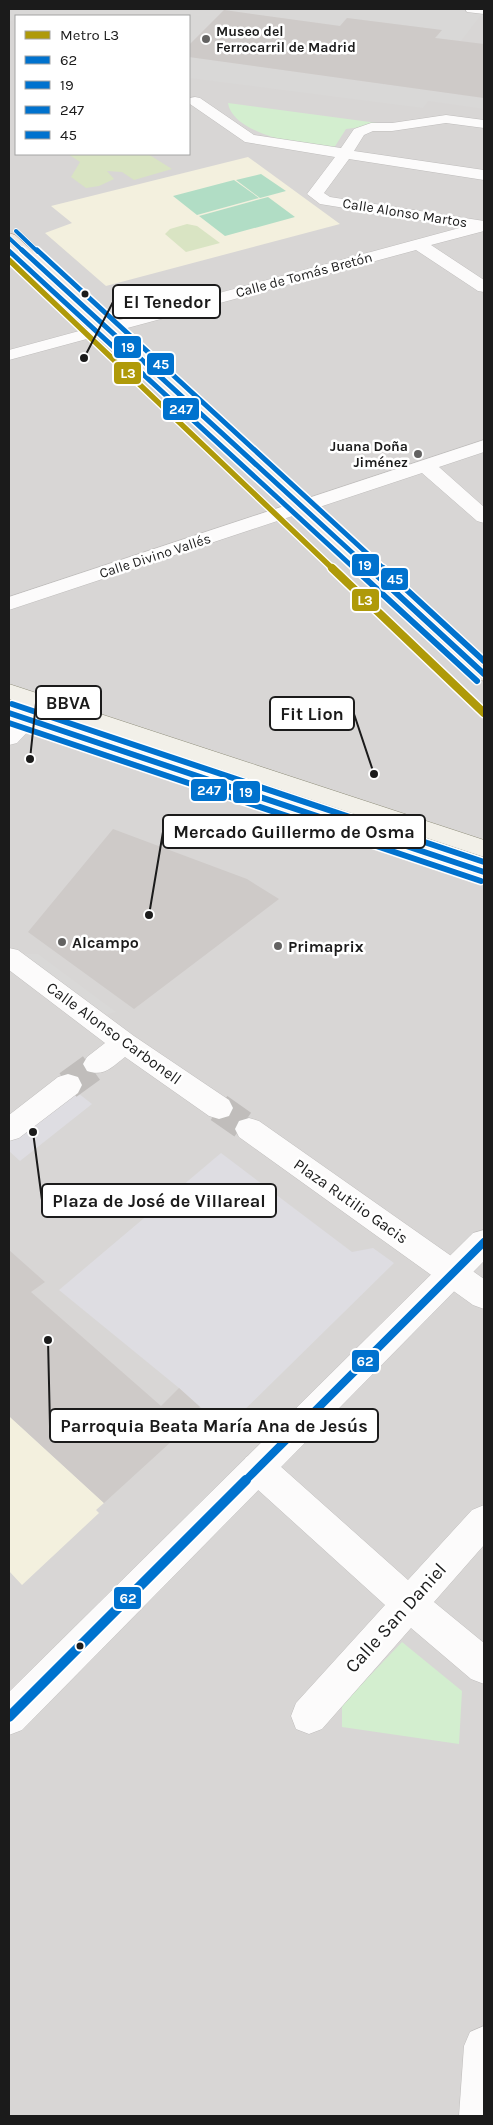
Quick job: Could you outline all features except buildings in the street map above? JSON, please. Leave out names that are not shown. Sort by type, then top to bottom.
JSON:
[{"type":"main road","points":[[9,238],[484,674]]},
{"type":"main road","points":[[9,691],[484,849]]},
{"type":"main road","points":[[17,716],[484,872]]},
{"type":"street","points":[[472,9],[484,10]]},
{"type":"street","points":[[195,102],[250,139],[484,175]]},
{"type":"street","points":[[345,155],[359,132],[371,127],[392,127],[446,119],[484,124]]},
{"type":"street","name":"Calle Alonso Martos","points":[[345,155],[315,194],[326,202],[484,225]]},
{"type":"street","name":"Calle de Tomás Bretón","points":[[9,355],[484,225]]},
{"type":"street","points":[[418,244],[484,287]]},
{"type":"street","name":"Calle Divino Vallés","points":[[9,604],[484,446]]},
{"type":"street","points":[[425,465],[484,517]]},
{"type":"street","points":[[9,738],[17,716],[43,702]]},
{"type":"street","name":"Calle Alonso Carbonell","points":[[9,957],[124,1043],[219,1108]]},
{"type":"street","points":[[97,1064],[124,1043]]},
{"type":"street","points":[[9,1130],[68,1086]]},
{"type":"street","name":"Plaza Rutilio Gacis","points":[[249,1129],[484,1296]]},
{"type":"street","points":[[9,1718],[484,1242]]},
{"type":"street","points":[[258,1468],[409,1604],[484,1666]]},
{"type":"street","name":"Calle San Daniel","points":[[309,1716],[484,1521]]},
{"type":"street","points":[[480,2116],[484,2046]]},
{"type":"shaded area","points":[[9,9],[484,9],[484,2116],[9,2116]]},
{"type":"shaded area","points":[[9,9],[464,9],[484,11],[484,17],[480,16],[461,41],[436,38],[441,30],[347,18],[340,26],[224,10],[190,44],[190,15],[33,14],[15,15],[15,19],[9,22]]},
{"type":"shaded area","points":[[190,57],[484,98],[484,109],[428,101],[423,108],[190,78]]},
{"type":"shaded area","points":[[248,157],[340,224],[106,286],[45,233],[72,223],[51,206]]},
{"type":"shaded area","points":[[9,954],[38,954],[116,1012],[96,1017]]},
{"type":"shaded area","points":[[60,1079],[92,1104],[20,1161],[9,1151],[9,1118]]},
{"type":"shaded area","points":[[221,1153],[352,1252],[373,1248],[394,1263],[225,1429],[179,1388],[59,1290]]},
{"type":"shaded area","points":[[9,1416],[104,1503],[96,1510],[99,1513],[22,1585],[9,1571]]},
{"type":"green space","points":[[228,103],[385,124],[346,129],[332,151],[288,142],[256,131],[242,123],[233,114]]},
{"type":"green space","points":[[70,155],[150,155],[172,169],[134,180],[122,172],[107,171],[114,179],[99,186],[86,188],[71,177],[80,162]]},
{"type":"green space","points":[[261,174],[286,191],[260,198],[236,180]]},
{"type":"green space","points":[[234,180],[259,198],[197,215],[173,196]]},
{"type":"green space","points":[[268,197],[295,217],[225,236],[199,216]]},
{"type":"green space","points":[[187,224],[197,226],[220,243],[186,252],[165,234],[170,229]]},
{"type":"green space","points":[[402,1642],[462,1691],[459,1744],[342,1727],[342,1705]]},
{"type":"tunnel","points":[[68,1085],[97,1064]]},
{"type":"tunnel","points":[[219,1108],[249,1129]]},
{"type":"metro line","name":"L3","points":[[9,260],[484,713]]},
{"type":"transit line","name":"45","points":[[16,231],[484,661]]},
{"type":"transit line","name":"19","points":[[9,238],[484,674]]},
{"type":"transit line","name":"247","points":[[9,251],[477,681]]},
{"type":"transit line","name":"45","points":[[12,704],[484,862]]},
{"type":"transit line","name":"19","points":[[9,713],[484,872]]},
{"type":"transit line","name":"247","points":[[9,723],[481,881]]},
{"type":"transit line","name":"62","points":[[9,1717],[484,1242]]},
{"type":"place","name":"Museo del Ferrocarril de Madrid","points":[[206,39]]},
{"type":"place","name":"El Tenedor","points":[[84,358]]},
{"type":"place","name":"Juana Doña Jiménez","points":[[418,454]]},
{"type":"place","name":"BBVA","points":[[30,759]]},
{"type":"place","name":"Fit Lion","points":[[374,774]]},
{"type":"place","name":"Mercado Guillermo de Osma","points":[[149,915]]},
{"type":"place","name":"Alcampo","points":[[62,942]]},
{"type":"place","name":"Primaprix","points":[[278,946]]},
{"type":"place","name":"Plaza de José de Villareal","points":[[33,1132]]},
{"type":"place","name":"Parroquia Beata María Ana de Jesús","points":[[48,1340]]}]
